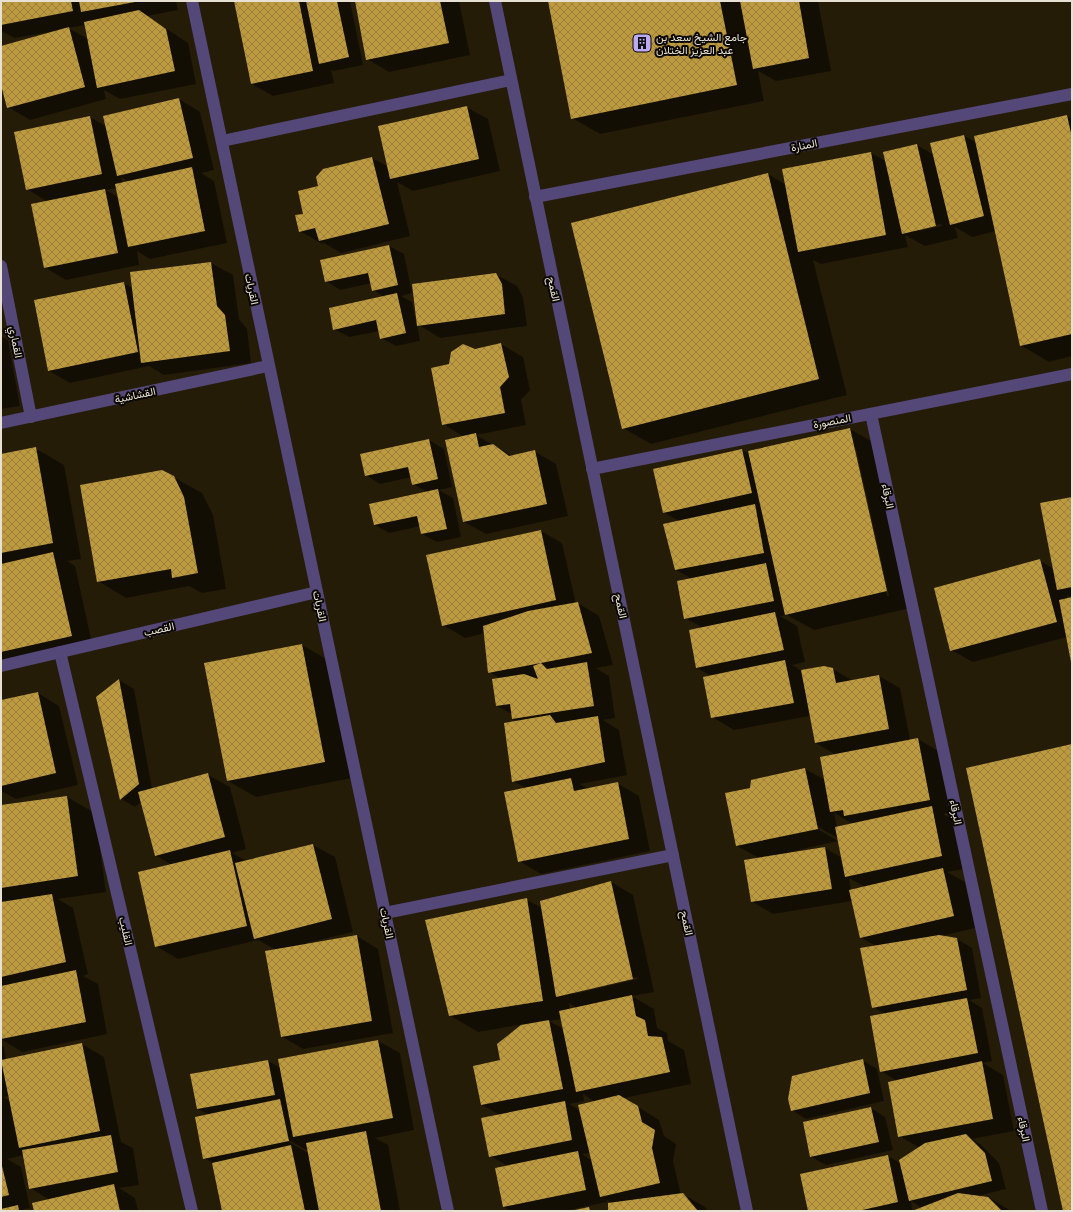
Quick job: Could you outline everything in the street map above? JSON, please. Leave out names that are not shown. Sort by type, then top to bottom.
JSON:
[{"type":"street","name":"القريات","points":[[192,1],[448,1211]]},
{"type":"street","name":"القمح","points":[[495,1],[747,1211]]},
{"type":"street","points":[[222,141],[511,80]]},
{"type":"street","name":"المنارة","points":[[535,196],[1072,94]]},
{"type":"street","name":"القماري","points":[[1,266],[31,417]]},
{"type":"street","name":"القشاشية","points":[[1,424],[268,366]]},
{"type":"street","name":"المنصورة","points":[[592,469],[1072,374]]},
{"type":"street","name":"البرقاء","points":[[871,414],[1042,1211]]},
{"type":"street","name":"القصب","points":[[1,666],[317,592]]},
{"type":"street","name":"القليب","points":[[60,652],[192,1211]]},
{"type":"street","points":[[385,913],[673,855]]},
{"type":"building","points":[[1,1],[71,1],[73,11],[1,25]]},
{"type":"building","points":[[79,1],[135,1],[135,2],[81,12]]},
{"type":"building","points":[[234,1],[299,1],[313,71],[251,84]]},
{"type":"building","points":[[306,1],[337,1],[349,57],[319,64]]},
{"type":"building","points":[[355,1],[440,1],[449,43],[366,60]]},
{"type":"building","name":"جامع الشيخ سعد بن عبد العزيز الختلان","points":[[548,1],[720,1],[737,85],[571,119]]},
{"type":"building","points":[[740,1],[799,1],[809,58],[753,69]]},
{"type":"building","points":[[139,10],[166,29],[175,71],[97,88],[84,22]]},
{"type":"building","points":[[69,27],[85,87],[7,108],[1,85],[1,46]]},
{"type":"building","points":[[179,98],[193,158],[117,176],[103,116]]},
{"type":"building","points":[[467,106],[479,159],[390,179],[378,126]]},
{"type":"building","points":[[1067,115],[1072,138],[1072,334],[1020,346],[974,136]]},
{"type":"building","points":[[90,116],[102,174],[26,190],[14,132]]},
{"type":"building","points":[[964,135],[984,216],[950,225],[930,143]]},
{"type":"building","points":[[917,144],[936,226],[902,234],[883,152]]},
{"type":"building","points":[[871,152],[886,235],[798,252],[782,169]]},
{"type":"building","points":[[372,157],[389,224],[319,241],[315,228],[299,232],[295,215],[303,214],[298,191],[318,186],[316,177],[323,169]]},
{"type":"building","points":[[192,167],[205,231],[128,247],[115,184]]},
{"type":"building","points":[[768,173],[819,379],[622,429],[571,223]]},
{"type":"building","points":[[105,189],[118,253],[44,268],[31,204]]},
{"type":"building","points":[[389,245],[398,285],[372,291],[368,273],[325,282],[320,260]]},
{"type":"building","points":[[211,262],[217,306],[225,315],[230,351],[141,363],[130,272]]},
{"type":"building","points":[[496,273],[502,284],[505,314],[417,326],[412,284]]},
{"type":"building","points":[[124,282],[138,352],[48,371],[34,300]]},
{"type":"building","points":[[397,293],[406,333],[380,339],[376,320],[333,330],[329,308]]},
{"type":"building","points":[[501,343],[509,377],[500,387],[505,413],[442,425],[431,368],[449,364],[451,352],[463,344],[475,349]]},
{"type":"building","points":[[850,428],[887,591],[785,615],[748,451]]},
{"type":"building","points":[[476,433],[479,447],[493,444],[509,456],[535,450],[547,504],[463,522],[445,440]]},
{"type":"building","points":[[429,439],[438,479],[412,485],[408,467],[365,476],[360,454]]},
{"type":"building","points":[[36,447],[53,543],[1,553],[1,454]]},
{"type":"building","points":[[742,449],[752,493],[663,513],[653,469]]},
{"type":"building","points":[[162,470],[174,476],[184,497],[198,573],[172,578],[171,569],[97,582],[80,485]]},
{"type":"building","points":[[438,489],[447,529],[421,534],[417,516],[374,525],[369,504]]},
{"type":"building","points":[[1072,497],[1072,587],[1057,590],[1040,503]]},
{"type":"building","points":[[755,504],[764,553],[675,570],[663,524]]},
{"type":"building","points":[[541,530],[556,600],[442,626],[426,555]]},
{"type":"building","points":[[53,552],[72,636],[1,652],[1,564]]},
{"type":"building","points":[[1040,559],[1057,622],[950,651],[934,588]]},
{"type":"building","points":[[766,563],[774,601],[684,619],[677,581]]},
{"type":"building","points":[[1072,597],[1072,662],[1071,662],[1059,600]]},
{"type":"building","points":[[578,602],[592,653],[488,673],[483,626],[528,611]]},
{"type":"building","points":[[775,612],[784,650],[696,668],[689,630]]},
{"type":"building","points":[[302,644],[325,762],[227,781],[204,663]]},
{"type":"building","points":[[785,660],[794,703],[711,718],[703,677]]},
{"type":"building","points":[[587,662],[594,706],[512,719],[510,704],[496,706],[492,679],[524,674],[538,679],[533,666],[541,663],[547,669]]},
{"type":"building","points":[[824,666],[833,668],[836,683],[879,675],[889,729],[815,743],[801,670]]},
{"type":"building","points":[[119,679],[139,784],[120,800],[96,697]]},
{"type":"building","points":[[38,692],[56,773],[1,786],[1,700]]},
{"type":"building","points":[[550,715],[556,723],[598,716],[605,762],[512,782],[504,723]]},
{"type":"building","points":[[918,738],[930,800],[844,816],[843,810],[830,812],[820,757]]},
{"type":"building","points":[[1072,744],[1072,1211],[1063,1211],[966,768]]},
{"type":"building","points":[[805,768],[818,829],[736,846],[725,793],[750,788],[751,780]]},
{"type":"building","points":[[208,773],[225,837],[155,856],[138,792]]},
{"type":"building","points":[[571,778],[574,791],[618,782],[629,839],[518,862],[504,792]]},
{"type":"building","points":[[67,796],[78,876],[1,888],[1,805]]},
{"type":"building","points":[[932,806],[942,856],[845,877],[835,827]]},
{"type":"building","points":[[313,844],[332,919],[254,939],[235,863]]},
{"type":"building","points":[[825,847],[832,889],[751,902],[744,860]]},
{"type":"building","points":[[230,850],[247,926],[155,947],[138,872]]},
{"type":"building","points":[[943,868],[954,916],[860,938],[849,890]]},
{"type":"building","points":[[611,881],[633,979],[556,997],[540,901]]},
{"type":"building","points":[[52,894],[66,962],[1,977],[1,902]]},
{"type":"building","points":[[527,898],[543,1001],[449,1016],[425,920]]},
{"type":"building","points":[[357,935],[372,1021],[281,1037],[265,951]]},
{"type":"building","points":[[939,935],[957,938],[967,990],[872,1008],[860,948]]},
{"type":"building","points":[[76,970],[86,1022],[1,1039],[1,986]]},
{"type":"building","points":[[632,995],[636,1016],[645,1020],[648,1036],[662,1037],[670,1072],[576,1092],[559,1011]]},
{"type":"building","points":[[967,998],[978,1053],[880,1072],[870,1016]]},
{"type":"building","points":[[549,1020],[563,1089],[481,1105],[473,1066],[500,1060],[497,1044],[521,1025]]},
{"type":"building","points":[[378,1040],[393,1118],[293,1137],[278,1059]]},
{"type":"building","points":[[82,1043],[100,1131],[19,1148],[1,1060]]},
{"type":"building","points":[[863,1059],[870,1093],[791,1111],[788,1099],[792,1076]]},
{"type":"building","points":[[268,1060],[275,1095],[197,1109],[190,1074]]},
{"type":"building","points":[[982,1061],[993,1119],[898,1137],[888,1082]]},
{"type":"building","points":[[619,1095],[638,1106],[642,1122],[655,1130],[652,1148],[660,1183],[600,1197],[578,1105]]},
{"type":"building","points":[[280,1099],[289,1141],[203,1159],[195,1117]]},
{"type":"building","points":[[565,1101],[572,1140],[489,1157],[481,1118]]},
{"type":"building","points":[[871,1107],[879,1142],[810,1157],[803,1122]]},
{"type":"building","points":[[366,1131],[381,1211],[319,1211],[306,1143]]},
{"type":"building","points":[[966,1134],[985,1153],[992,1181],[909,1201],[899,1160],[925,1143]]},
{"type":"building","points":[[111,1135],[118,1172],[29,1189],[22,1150]]},
{"type":"building","points":[[291,1145],[305,1211],[222,1211],[212,1163]]},
{"type":"building","points":[[578,1151],[586,1190],[503,1207],[495,1168]]},
{"type":"building","points":[[888,1155],[898,1202],[858,1211],[808,1211],[800,1174]]},
{"type":"building","points":[[1,1162],[9,1195],[1,1197]]},
{"type":"building","points":[[114,1184],[120,1211],[34,1211],[32,1203]]},
{"type":"building","points":[[683,1193],[698,1211],[608,1211],[608,1203]]},
{"type":"building","points":[[958,1193],[988,1197],[1001,1210],[912,1211]]},
{"type":"building","points":[[18,1205],[19,1211],[1,1211],[1,1209]]},
{"type":"building","points":[[589,1207],[590,1211],[575,1211],[575,1210]]},
{"type":"place","name":"جامع الشيخ سعد بن عبد العزيز الختلان","points":[[642,43]]}]
